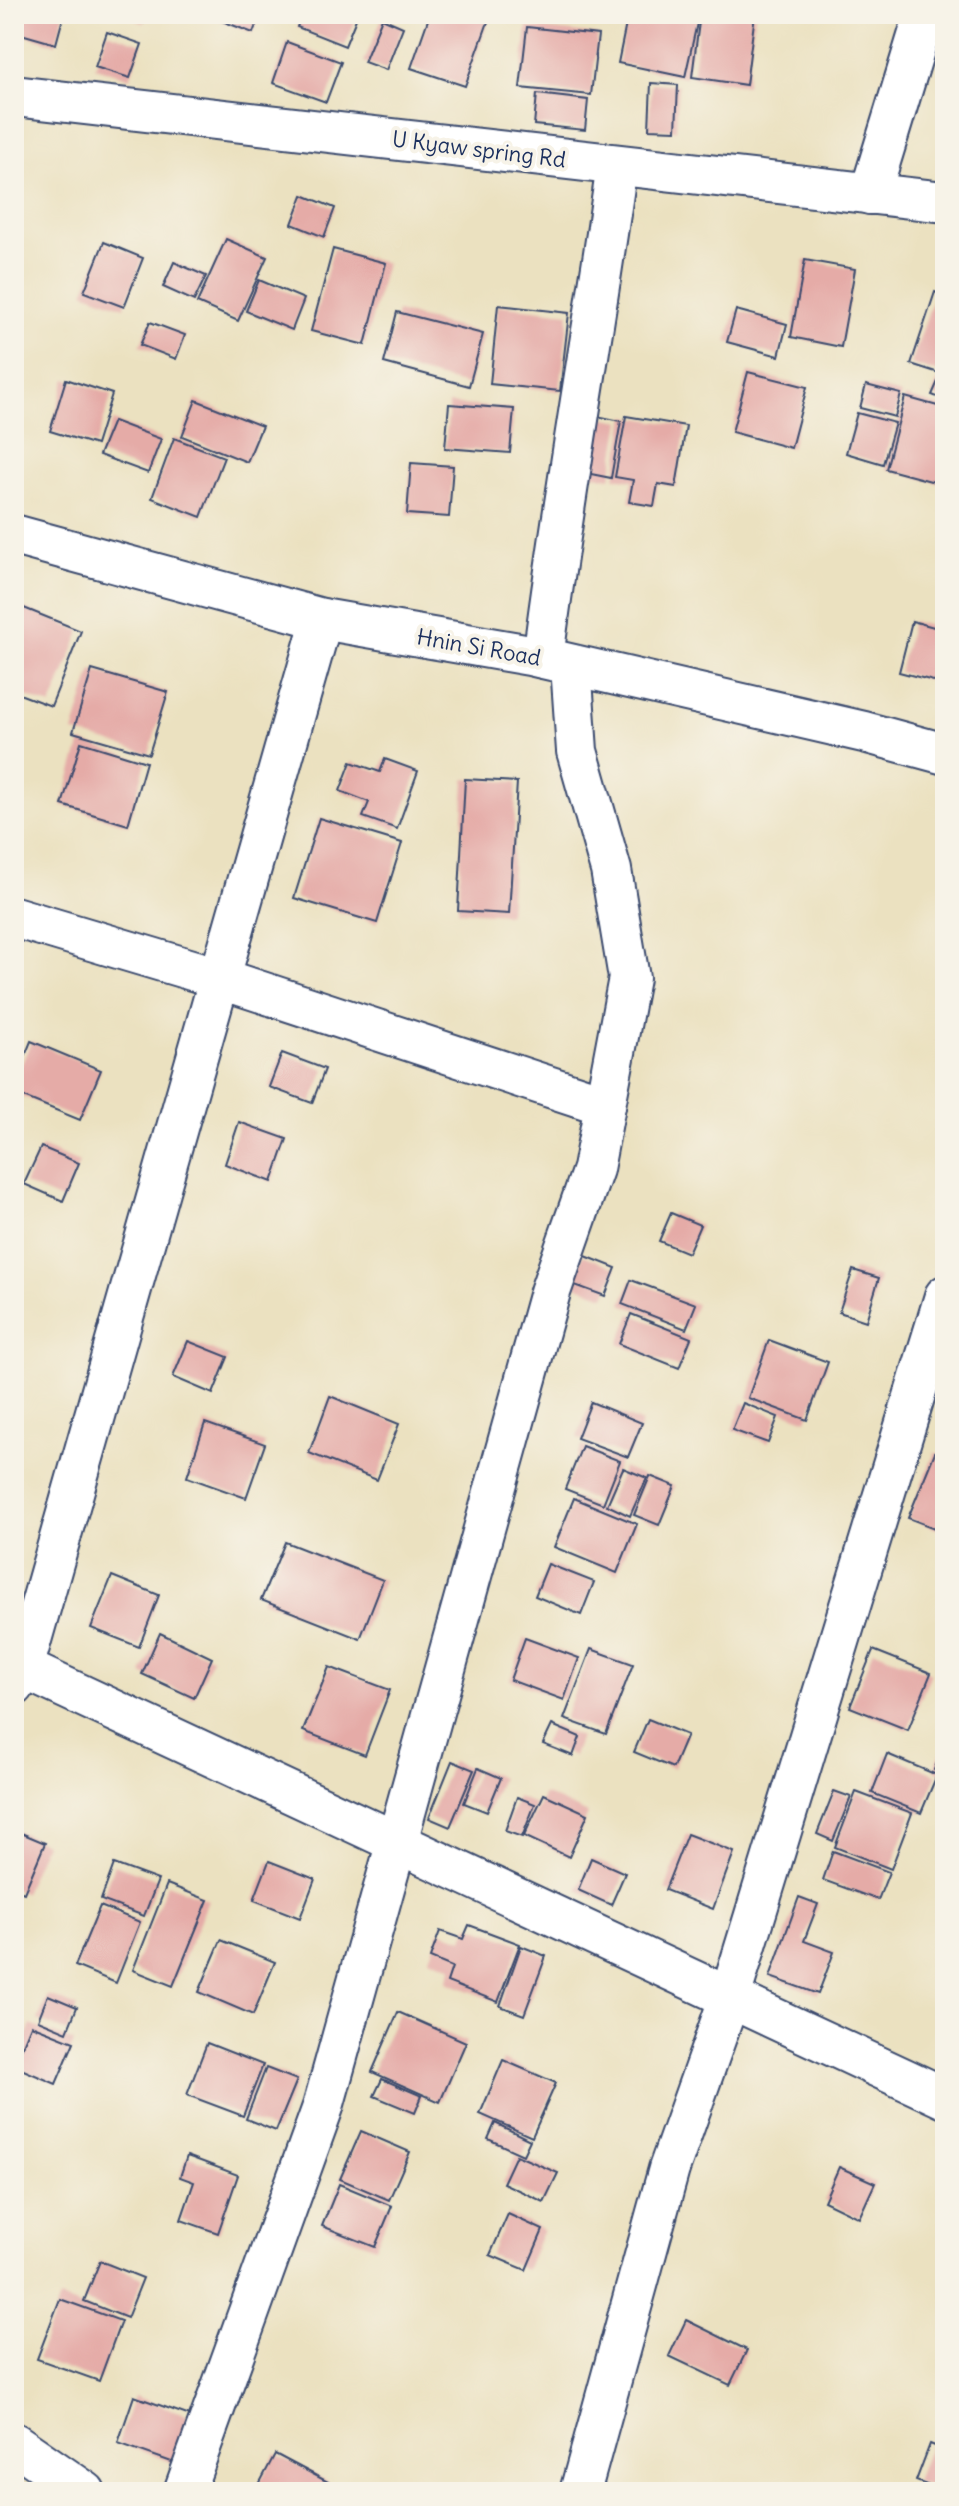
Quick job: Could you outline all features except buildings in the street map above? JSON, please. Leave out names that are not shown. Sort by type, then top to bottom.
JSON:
[{"type":"street","points":[[870,194],[925,14]]},
{"type":"street","name":"U Kyaw spring Rd","points":[[14,96],[945,202]]},
{"type":"street","points":[[184,2492],[323,2107],[550,1292],[593,1169],[629,978],[611,870],[577,751],[557,662],[557,548],[593,337],[617,165]]},
{"type":"street","name":"Hnin Si Road","points":[[14,535],[322,619],[557,662],[864,732],[945,754]]},
{"type":"street","points":[[322,619],[19,1677],[397,1842],[945,2098]]},
{"type":"street","points":[[14,917],[219,978],[605,1105]]},
{"type":"street","points":[[580,2492],[669,2169],[730,1997],[945,1296]]},
{"type":"street","points":[[14,2443],[85,2492]]}]
